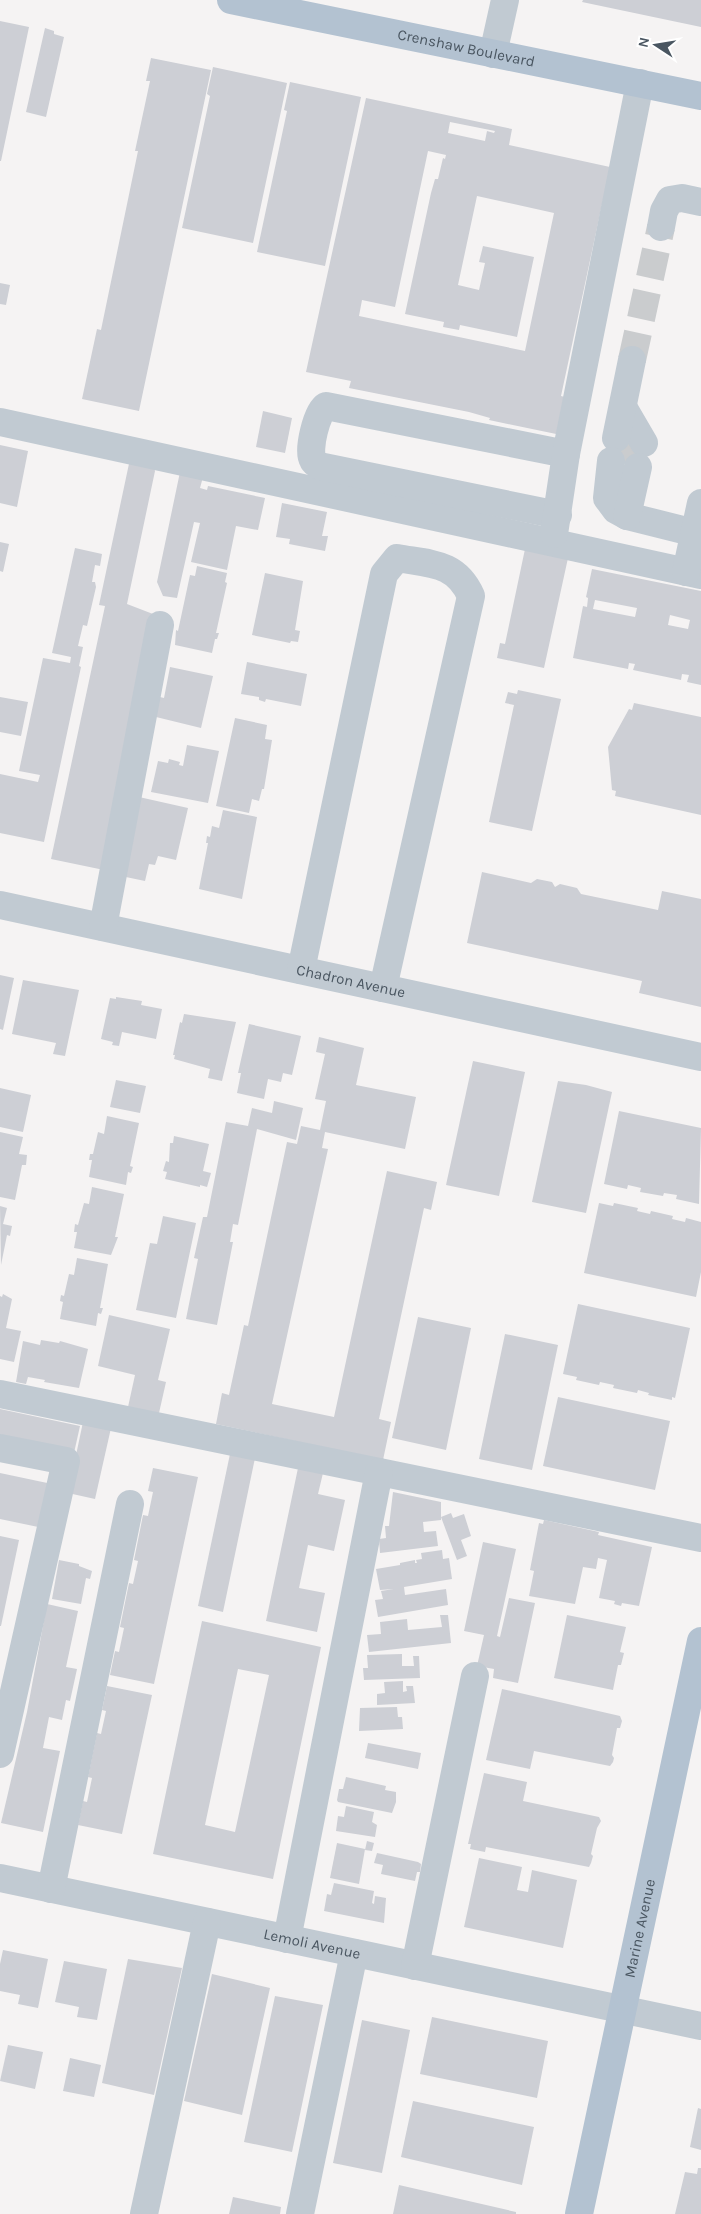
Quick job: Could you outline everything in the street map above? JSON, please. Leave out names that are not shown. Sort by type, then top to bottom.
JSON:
[{"type":"main road","name":"Crenshaw Boulevard","points":[[231,0],[701,96]]},
{"type":"main road","name":"Marine Avenue","points":[[579,2214],[701,1641]]},
{"type":"street","points":[[493,54],[505,0]]},
{"type":"street","points":[[552,542],[558,515],[566,454],[640,83]]},
{"type":"street","points":[[661,227],[664,211],[670,200],[682,198],[701,202]]},
{"type":"street","points":[[632,360],[622,513],[695,533]]},
{"type":"street","points":[[558,515],[319,466],[313,460],[311,451],[318,415],[321,409],[326,406],[566,454]]},
{"type":"street","points":[[0,422],[694,573],[695,533],[701,503]]},
{"type":"street","points":[[301,970],[384,574],[397,558],[448,568],[464,582],[470,596],[382,988]]},
{"type":"street","points":[[103,927],[160,625]]},
{"type":"street","name":"Chadron Avenue","points":[[0,905],[701,1057]]},
{"type":"street","points":[[0,1394],[701,1538]]},
{"type":"street","points":[[0,1448],[66,1461],[0,1754]]},
{"type":"street","points":[[287,1939],[379,1472]]},
{"type":"street","points":[[51,1889],[130,1504]]},
{"type":"street","points":[[415,1966],[475,1676]]},
{"type":"street","name":"Lemoli Avenue","points":[[0,1878],[701,2026]]},
{"type":"street","points":[[144,2214],[207,1922]]},
{"type":"street","points":[[300,2214],[354,1953]]},
{"type":"building","points":[[583,0],[701,0],[701,27],[582,2]]},
{"type":"building","points":[[0,21],[29,27],[1,161],[0,161]]},
{"type":"building","points":[[45,28],[54,31],[54,34],[64,37],[46,117],[26,112]]},
{"type":"building","points":[[151,58],[211,70],[139,411],[82,399],[97,329],[101,330],[138,151],[135,151],[150,81],[146,81]]},
{"type":"building","points":[[213,67],[287,83],[253,243],[182,228],[210,96],[207,94]]},
{"type":"building","points":[[290,82],[361,97],[325,266],[257,252],[287,111],[284,110]]},
{"type":"building","points":[[366,98],[512,129],[509,145],[610,167],[561,396],[569,398],[561,435],[489,420],[490,418],[469,412],[349,388],[351,381],[306,372]],"holes":[[[450,122],[495,131],[494,133],[487,131],[485,141],[448,133]],[[428,151],[446,155],[445,159],[443,158],[438,179],[435,179],[431,193],[405,314],[444,322],[443,327],[459,330],[460,325],[517,337],[534,257],[483,246],[479,262],[485,263],[479,290],[458,285],[477,196],[554,213],[525,351],[359,316],[362,300],[395,307]]]},
{"type":"building","points":[[0,283],[10,285],[6,305],[0,304]]},
{"type":"building","points":[[263,411],[292,418],[285,453],[256,447]]},
{"type":"building","points":[[0,445],[28,451],[17,507],[0,503]]},
{"type":"building","points":[[130,459],[153,464],[155,471],[127,604],[153,614],[104,870],[51,859],[105,606],[99,605]]},
{"type":"building","points":[[180,472],[203,477],[200,488],[207,490],[208,486],[265,498],[258,530],[236,526],[227,570],[191,562],[200,523],[194,522],[177,598],[163,596],[157,582]]},
{"type":"building","points":[[282,503],[327,512],[322,536],[328,536],[325,551],[289,544],[290,539],[276,537]]},
{"type":"building","points":[[0,542],[9,544],[3,572],[0,571]]},
{"type":"building","points":[[75,548],[102,554],[100,566],[95,565],[92,582],[95,582],[96,587],[87,626],[83,625],[78,646],[83,647],[79,666],[81,667],[44,842],[0,833],[0,774],[38,782],[40,775],[19,771],[43,658],[70,663],[71,657],[52,653]]},
{"type":"building","points":[[525,549],[568,558],[544,668],[497,658],[500,643],[505,644]]},
{"type":"building","points":[[197,566],[227,573],[225,582],[227,583],[216,633],[219,633],[217,639],[215,639],[212,653],[175,645],[176,630],[178,631],[190,575],[195,576]]},
{"type":"building","points":[[592,569],[701,591],[701,685],[687,682],[689,675],[682,674],[681,680],[633,670],[635,664],[629,663],[628,669],[573,658],[583,606],[587,607],[588,598],[586,597]],"holes":[[[595,600],[637,608],[635,617],[593,609]],[[670,615],[690,620],[688,629],[668,625]]]},
{"type":"building","points":[[265,573],[303,581],[295,630],[300,631],[298,642],[291,641],[290,643],[252,635]]},
{"type":"building","points":[[247,662],[307,674],[301,706],[266,699],[265,702],[259,700],[259,697],[241,694]]},
{"type":"building","points":[[170,667],[213,676],[201,728],[152,716],[156,696],[164,698]]},
{"type":"building","points":[[518,690],[561,699],[532,831],[489,822],[514,705],[505,703],[508,692],[517,694]]},
{"type":"building","points":[[0,697],[28,702],[21,736],[0,732]]},
{"type":"building","points":[[634,703],[701,717],[701,815],[615,796],[616,791],[612,790],[608,747],[629,709],[632,710]]},
{"type":"building","points":[[235,718],[267,725],[265,739],[272,740],[264,789],[262,789],[259,801],[252,799],[249,813],[216,806]]},
{"type":"building","points":[[187,745],[219,751],[208,803],[151,792],[158,761],[168,763],[169,759],[180,762],[179,765],[183,766]]},
{"type":"building","points":[[139,797],[188,808],[176,860],[158,856],[155,865],[149,864],[145,881],[121,876]]},
{"type":"building","points":[[223,810],[257,817],[242,899],[199,889],[208,843],[206,843],[207,836],[210,837],[212,826],[219,828]]},
{"type":"building","points":[[482,872],[531,883],[537,879],[552,882],[555,887],[560,884],[577,888],[581,894],[658,910],[662,891],[701,899],[701,1007],[639,993],[642,981],[467,943]]},
{"type":"building","points":[[0,975],[14,978],[3,1030],[0,1029]]},
{"type":"building","points":[[23,980],[79,990],[65,1056],[53,1054],[56,1043],[12,1034]]},
{"type":"building","points":[[116,997],[142,1001],[141,1005],[162,1009],[156,1039],[122,1032],[119,1046],[112,1045],[113,1042],[101,1039],[110,998],[116,999]]},
{"type":"building","points":[[184,1014],[236,1022],[222,1081],[208,1078],[210,1069],[174,1059],[175,1055],[173,1055],[180,1022],[182,1023]]},
{"type":"building","points":[[249,1024],[301,1036],[292,1075],[283,1073],[281,1082],[268,1079],[264,1099],[237,1093],[241,1073],[238,1073]]},
{"type":"building","points":[[319,1037],[364,1048],[356,1085],[416,1097],[405,1149],[325,1132],[322,1148],[328,1149],[272,1404],[334,1417],[387,1171],[437,1182],[431,1210],[424,1208],[379,1419],[391,1422],[383,1460],[216,1424],[222,1393],[229,1395],[244,1325],[248,1326],[287,1142],[297,1144],[301,1126],[320,1130],[326,1101],[315,1099],[325,1054],[316,1052]]},
{"type":"building","points":[[473,1061],[525,1072],[499,1196],[446,1185]]},
{"type":"building","points":[[116,1080],[146,1086],[140,1113],[110,1107]]},
{"type":"building","points":[[558,1081],[586,1085],[612,1092],[586,1213],[532,1202]]},
{"type":"building","points":[[0,1088],[31,1095],[23,1132],[0,1127]]},
{"type":"building","points":[[274,1101],[303,1108],[296,1140],[257,1129],[238,1225],[233,1224],[230,1242],[233,1242],[217,1325],[186,1319],[198,1259],[194,1258],[203,1217],[207,1217],[226,1122],[248,1126],[252,1108],[272,1113]]},
{"type":"building","points":[[619,1111],[701,1128],[699,1204],[676,1199],[677,1195],[664,1193],[663,1196],[640,1192],[641,1188],[628,1185],[627,1189],[604,1184]]},
{"type":"building","points":[[107,1116],[139,1123],[130,1166],[133,1167],[131,1173],[128,1172],[126,1185],[89,1177],[92,1160],[89,1160],[90,1154],[93,1154],[98,1132],[104,1134]]},
{"type":"building","points":[[0,1132],[23,1137],[19,1154],[27,1155],[26,1165],[22,1165],[15,1200],[0,1197]]},
{"type":"building","points":[[174,1136],[209,1144],[203,1171],[211,1173],[207,1187],[165,1179],[167,1172],[163,1171],[166,1161],[169,1162],[170,1143],[173,1143]]},
{"type":"building","points":[[92,1187],[124,1194],[115,1237],[118,1237],[111,1255],[74,1248],[77,1232],[74,1232],[75,1224],[78,1225],[84,1203],[89,1204]]},
{"type":"building","points":[[599,1203],[613,1206],[614,1203],[638,1208],[637,1211],[650,1214],[651,1211],[673,1216],[672,1219],[685,1222],[686,1218],[701,1222],[701,1272],[696,1297],[584,1273]]},
{"type":"building","points":[[0,1206],[7,1208],[3,1224],[12,1226],[10,1236],[7,1235],[1,1265]]},
{"type":"building","points":[[163,1216],[196,1223],[176,1318],[136,1310],[150,1243],[157,1244]]},
{"type":"building","points":[[77,1258],[108,1264],[100,1308],[103,1308],[101,1314],[98,1313],[96,1326],[60,1319],[63,1302],[60,1301],[61,1295],[64,1296],[69,1274],[74,1275]]},
{"type":"building","points":[[3,1294],[12,1299],[6,1328],[21,1331],[14,1362],[0,1359],[0,1296],[2,1297]]},
{"type":"building","points":[[578,1304],[690,1328],[675,1398],[672,1397],[672,1400],[648,1395],[649,1393],[638,1390],[637,1393],[613,1388],[614,1385],[600,1382],[599,1385],[576,1380],[577,1377],[563,1374]]},
{"type":"building","points":[[109,1315],[170,1329],[158,1380],[166,1382],[159,1413],[128,1407],[135,1375],[98,1366]]},
{"type":"building","points":[[418,1317],[471,1328],[446,1450],[392,1438]]},
{"type":"building","points":[[505,1334],[558,1345],[532,1470],[479,1459]]},
{"type":"building","points":[[41,1340],[59,1343],[60,1341],[88,1349],[79,1388],[44,1382],[45,1380],[28,1377],[26,1384],[16,1382],[23,1341],[40,1345]]},
{"type":"building","points":[[558,1397],[670,1421],[655,1490],[543,1466]]},
{"type":"building","points":[[0,1409],[80,1426],[74,1453],[0,1437]]},
{"type":"building","points":[[83,1422],[111,1428],[95,1499],[68,1493]]},
{"type":"building","points":[[230,1454],[255,1458],[223,1612],[198,1606]]},
{"type":"building","points":[[153,1468],[198,1477],[154,1684],[110,1675],[115,1651],[119,1652],[124,1628],[120,1627],[129,1583],[133,1584],[138,1561],[134,1560],[143,1515],[148,1516],[153,1492],[148,1491]]},
{"type":"building","points":[[298,1468],[323,1473],[318,1494],[345,1500],[334,1551],[308,1545],[299,1588],[325,1593],[317,1632],[266,1621]]},
{"type":"building","points":[[0,1473],[52,1484],[43,1528],[0,1519]]},
{"type":"building","points":[[393,1492],[441,1502],[441,1520],[423,1522],[424,1532],[436,1531],[438,1546],[380,1553],[379,1539],[386,1538],[385,1526],[389,1526]]},
{"type":"building","points":[[451,1513],[453,1518],[464,1514],[471,1536],[461,1540],[467,1556],[457,1560],[441,1517]]},
{"type":"building","points":[[544,1520],[599,1532],[598,1535],[652,1547],[639,1606],[622,1603],[621,1606],[614,1604],[615,1601],[599,1598],[607,1560],[598,1558],[596,1569],[583,1567],[575,1604],[529,1596],[534,1571],[530,1570],[539,1523],[543,1524]]},
{"type":"building","points":[[0,1536],[19,1540],[1,1626],[0,1626]]},
{"type":"building","points":[[483,1542],[516,1549],[497,1636],[500,1637],[509,1598],[535,1603],[518,1683],[493,1678],[494,1669],[477,1666],[484,1635],[464,1631]]},
{"type":"building","points":[[442,1550],[443,1559],[449,1558],[452,1579],[404,1587],[405,1595],[446,1589],[448,1605],[378,1617],[375,1600],[383,1599],[381,1591],[394,1589],[380,1590],[376,1569],[415,1560],[415,1563],[417,1563],[416,1560],[422,1559],[421,1553]]},
{"type":"building","points":[[59,1560],[79,1564],[79,1566],[92,1571],[90,1579],[86,1578],[81,1604],[52,1599]]},
{"type":"building","points":[[47,1604],[78,1611],[66,1667],[77,1669],[70,1701],[66,1700],[62,1720],[49,1717],[43,1748],[60,1751],[43,1832],[1,1823],[27,1712]]},
{"type":"building","points":[[440,1615],[448,1615],[451,1643],[369,1652],[367,1635],[381,1634],[380,1622],[407,1619],[408,1630],[442,1627]]},
{"type":"building","points":[[567,1615],[626,1627],[620,1652],[624,1653],[621,1665],[618,1665],[613,1690],[554,1678]]},
{"type":"building","points":[[202,1621],[321,1647],[273,1879],[153,1854]],"holes":[[[238,1669],[269,1675],[235,1832],[205,1825]]]},
{"type":"building","points":[[402,1654],[402,1666],[414,1666],[413,1656],[419,1656],[420,1678],[364,1680],[363,1668],[368,1668],[367,1655]]},
{"type":"building","points":[[403,1681],[403,1692],[407,1691],[406,1686],[413,1686],[415,1703],[377,1705],[377,1694],[385,1693],[384,1682]]},
{"type":"building","points":[[107,1686],[152,1695],[122,1834],[78,1825],[83,1801],[87,1802],[92,1778],[88,1777],[97,1733],[101,1734],[106,1711],[102,1710]]},
{"type":"building","points":[[502,1689],[620,1716],[622,1721],[620,1728],[617,1728],[612,1755],[614,1758],[613,1762],[610,1766],[534,1751],[530,1769],[486,1760]]},
{"type":"building","points":[[397,1707],[398,1717],[402,1717],[403,1729],[359,1731],[360,1708]]},
{"type":"building","points":[[368,1743],[421,1753],[418,1769],[365,1758]]},
{"type":"building","points":[[484,1773],[527,1782],[523,1801],[599,1817],[601,1821],[597,1828],[591,1854],[593,1856],[589,1867],[486,1847],[485,1852],[470,1849],[471,1844],[468,1844]]},
{"type":"building","points":[[346,1777],[386,1786],[385,1790],[396,1792],[396,1802],[392,1813],[338,1802],[339,1789],[343,1789]]},
{"type":"building","points":[[346,1806],[374,1812],[372,1822],[377,1825],[375,1837],[336,1831],[338,1816],[344,1817]]},
{"type":"building","points":[[367,1841],[374,1843],[372,1851],[365,1850]]},
{"type":"building","points":[[337,1843],[365,1849],[359,1884],[330,1878]]},
{"type":"building","points":[[377,1853],[421,1864],[420,1872],[417,1872],[415,1881],[381,1874],[383,1865],[374,1863]]},
{"type":"building","points":[[479,1858],[522,1867],[517,1890],[528,1892],[532,1870],[577,1880],[563,1948],[464,1927]]},
{"type":"building","points":[[334,1883],[374,1891],[372,1903],[374,1904],[375,1896],[386,1898],[384,1923],[324,1911],[327,1894],[331,1895]]},
{"type":"building","points":[[3,1950],[48,1959],[38,2008],[18,2004],[20,1995],[0,1991],[0,1964]]},
{"type":"building","points":[[128,1959],[182,1968],[154,2095],[102,2083]]},
{"type":"building","points":[[64,1961],[107,1969],[97,2020],[77,2017],[79,2007],[55,2002]]},
{"type":"building","points":[[212,1974],[270,1988],[242,2115],[184,2101]]},
{"type":"building","points":[[275,1996],[323,2005],[292,2152],[244,2142]]},
{"type":"building","points":[[432,2017],[548,2041],[537,2098],[420,2074]]},
{"type":"building","points":[[362,2020],[410,2030],[382,2173],[333,2163]]},
{"type":"building","points":[[8,2045],[43,2052],[35,2089],[0,2081]]},
{"type":"building","points":[[70,2058],[101,2065],[94,2097],[63,2091]]},
{"type":"building","points":[[413,2101],[534,2127],[522,2185],[401,2157]]},
{"type":"building","points":[[698,2108],[701,2109],[701,2150],[690,2147]]},
{"type":"building","points":[[698,2168],[701,2168],[701,2214],[675,2214],[685,2172],[697,2174]]},
{"type":"building","points":[[399,2185],[516,2212],[516,2214],[393,2214]]},
{"type":"building","points":[[233,2197],[281,2207],[280,2214],[229,2214]]},
{"type":"tunnel","points":[[632,360],[661,227]]},
{"type":"tunnel","points":[[625,464],[630,441]]}]
